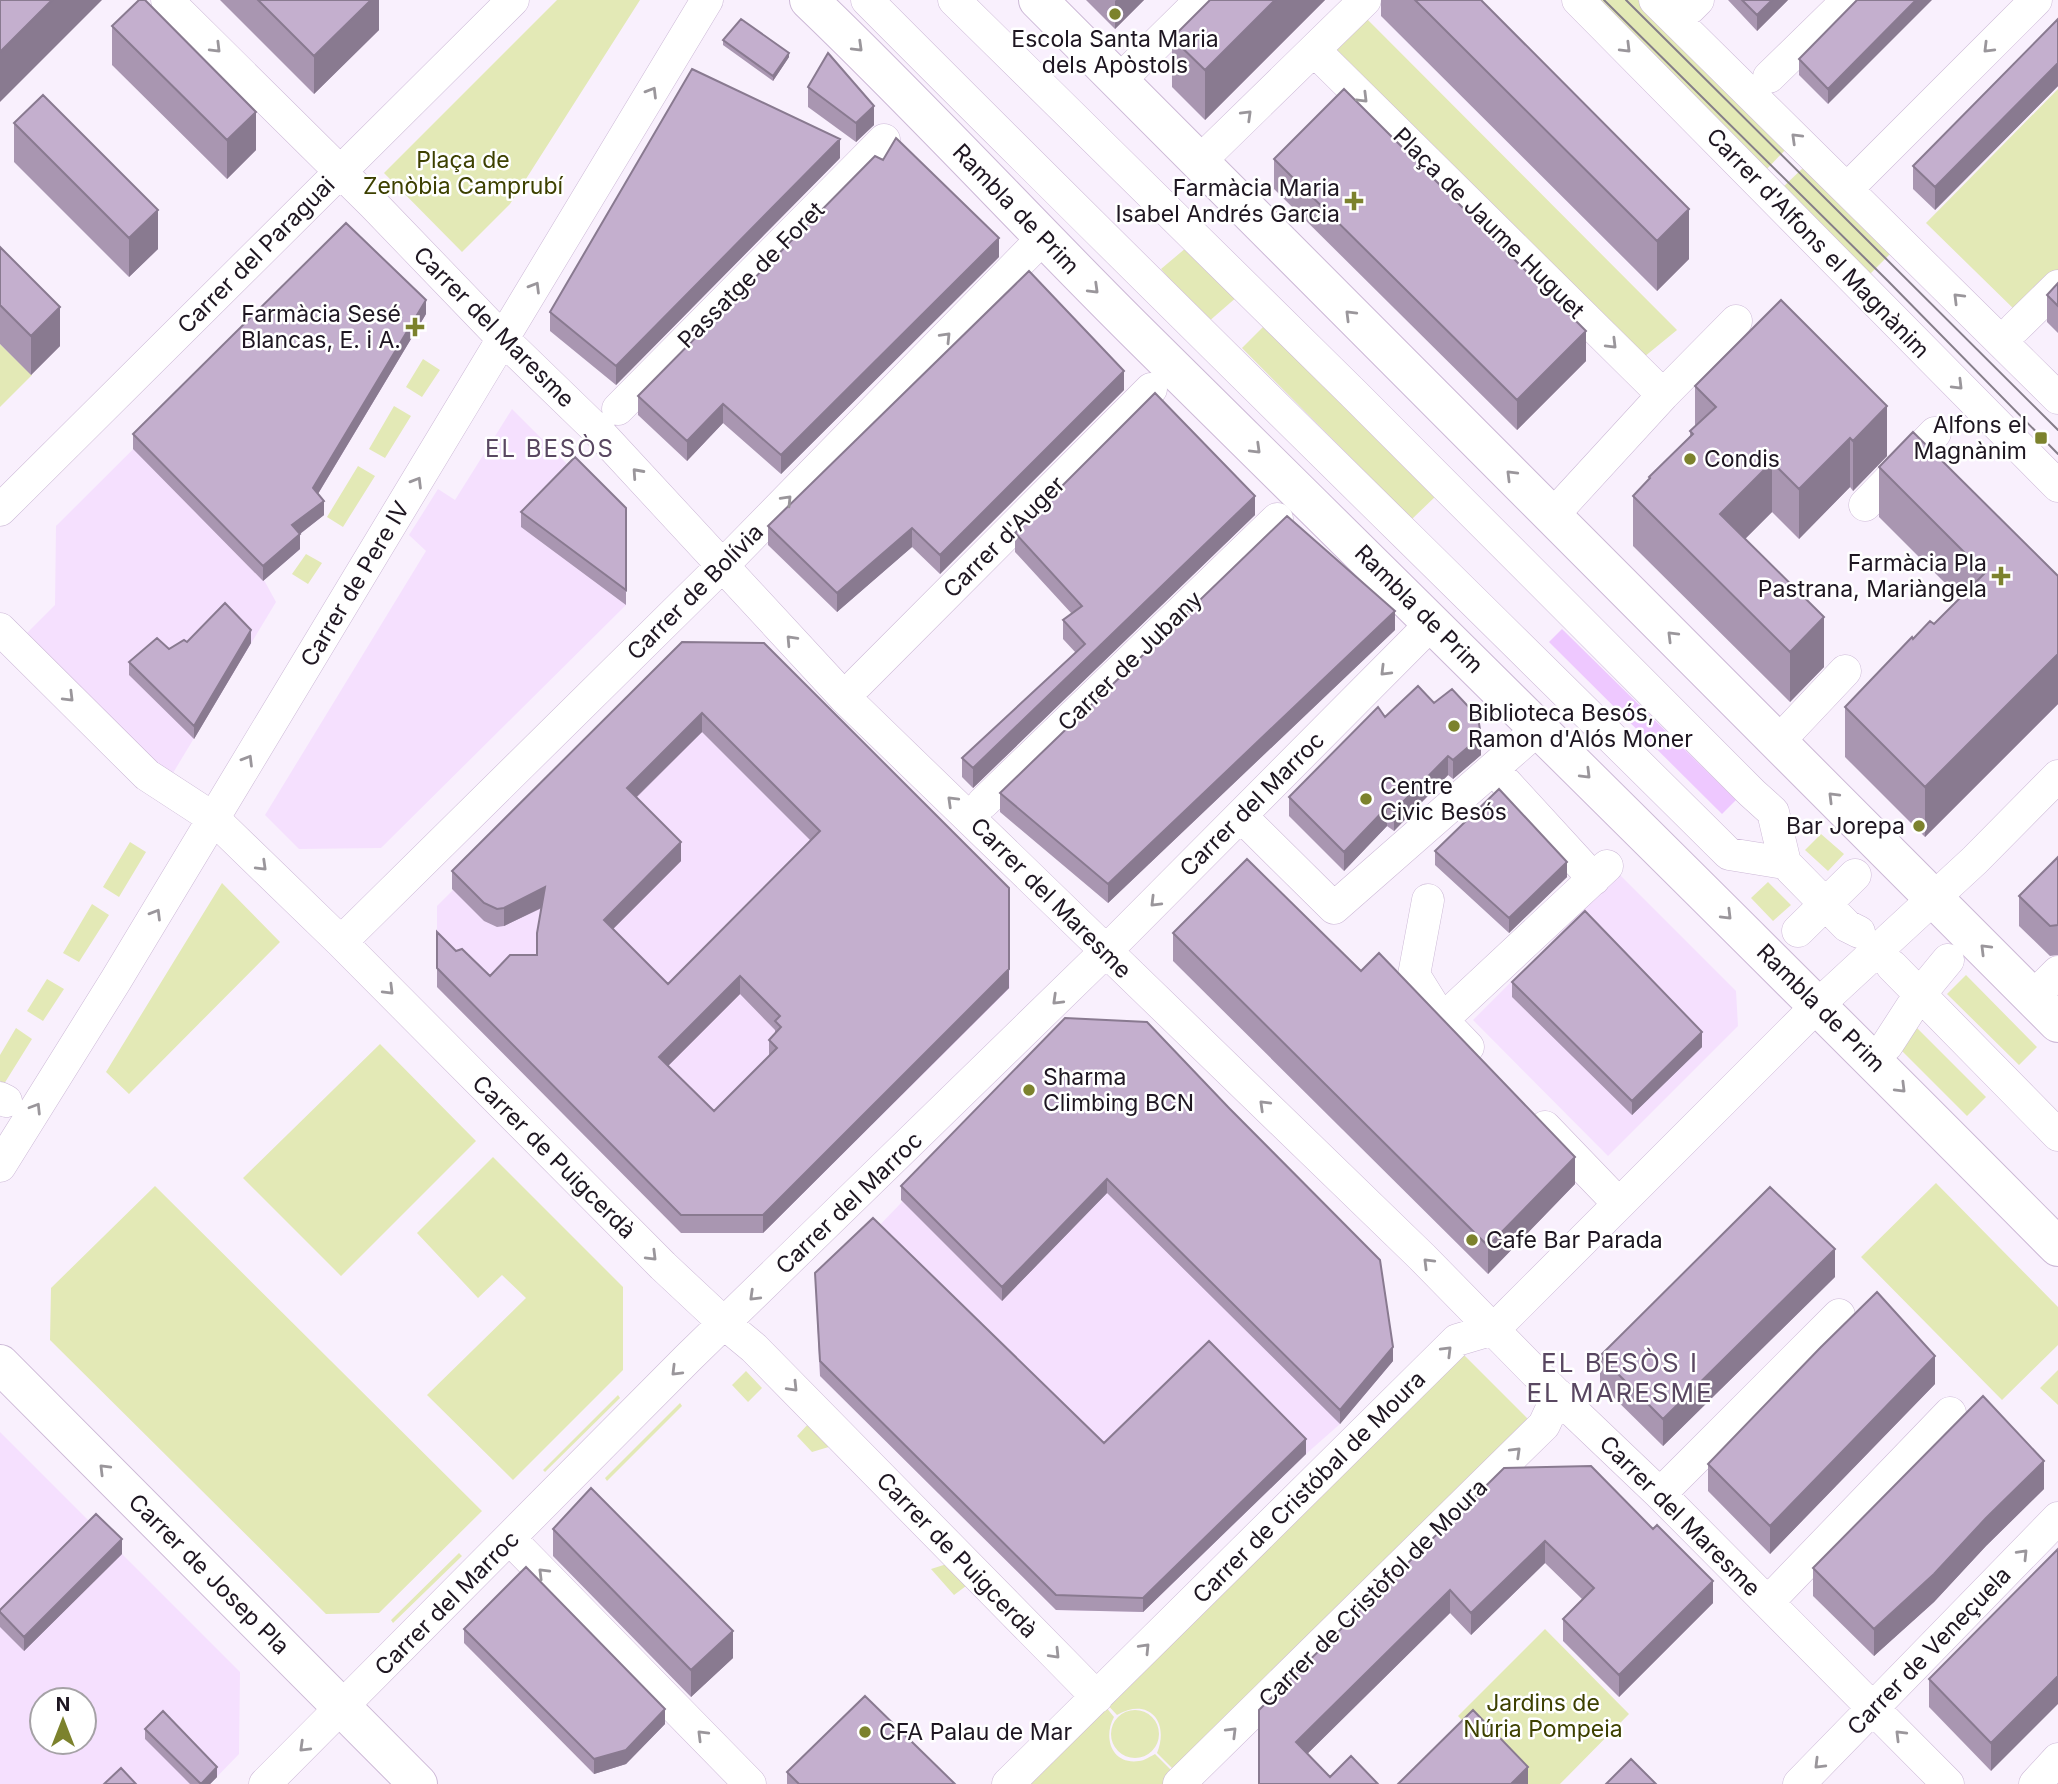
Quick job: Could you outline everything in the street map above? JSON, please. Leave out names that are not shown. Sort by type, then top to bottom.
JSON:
[{"type":"main road","name":"Rambla de Prim","points":[[809,0],[915,103],[1046,240],[1818,1005],[2058,1247]]},
{"type":"main road","points":[[1038,0],[1933,898],[2050,997]]},
{"type":"main road","name":"Carrer de Josep Pla","points":[[0,1363],[418,1784]]},
{"type":"street","name":"Carrer del Maresme","points":[[167,0],[503,339],[597,430],[844,697],[1494,1329],[1948,1784]]},
{"type":"street","name":"Carrer del Paraguai","points":[[0,510],[513,0]]},
{"type":"street","name":"Carrer de Pere IV","points":[[0,1166],[116,980],[707,0]]},
{"type":"street","name":"Rambla de Prim","points":[[867,0],[1131,266],[1728,854],[1785,862]]},
{"type":"street","points":[[954,0],[1773,812],[1785,862],[1920,994],[2058,1135]]},
{"type":"street","points":[[1120,80],[1201,0]]},
{"type":"street","points":[[1198,163],[1365,0]]},
{"type":"street","name":"Carrer d'Alfons el Magnànim","points":[[1578,0],[2058,485]]},
{"type":"street","points":[[1655,0],[2058,398]]},
{"type":"street","points":[[1769,77],[1848,0]]},
{"type":"street","points":[[1848,188],[2036,0]]},
{"type":"street","name":"Plaça de Jaume Huguet","points":[[1314,50],[1663,395]]},
{"type":"street","name":"Passatge de Foret","points":[[618,409],[884,140]]},
{"type":"street","name":"Carrer de Bolívia","points":[[341,942],[722,566],[1036,245],[1046,240]]},
{"type":"street","points":[[2015,328],[2058,286]]},
{"type":"street","points":[[1552,516],[1663,395],[1736,321]]},
{"type":"street","name":"Carrer d'Auger","points":[[857,684],[1151,389]]},
{"type":"street","points":[[1865,505],[1935,433]]},
{"type":"street","name":"Carrer de Jubany","points":[[984,803],[1277,519]]},
{"type":"street","name":"Carrer del Marroc","points":[[265,1784],[725,1324],[1105,952],[1433,622]]},
{"type":"street","name":"Carrer de Puigcerdà","points":[[0,629],[147,775],[213,818],[341,942],[663,1266],[754,1348],[1097,1697]]},
{"type":"street","points":[[1778,742],[1845,671]]},
{"type":"street","points":[[1241,816],[1334,908],[1529,737]]},
{"type":"street","points":[[1858,936],[1933,898],[1975,860],[2058,776]]},
{"type":"street","points":[[1442,1020],[1601,872],[1506,783]]},
{"type":"street","name":"Rambla de Prim","points":[[1798,931],[1858,936],[1856,876]]},
{"type":"street","points":[[1428,900],[1414,975],[1442,1020],[1489,1069]]},
{"type":"street","name":"Carrer de Cristóbal de Moura","points":[[1008,1784],[1457,1340],[1494,1329],[1818,1005],[1858,936]]},
{"type":"street","name":"Rambla de Prim","points":[[1887,1045],[1920,994],[1948,960]]},
{"type":"street","points":[[1527,1108],[1619,1204]]},
{"type":"street","points":[[1660,1494],[1839,1315]]},
{"type":"street","name":"Carrer de Cristòfol de Moura","points":[[1183,1782],[1544,1425],[1558,1395]]},
{"type":"street","points":[[1768,1602],[1950,1413]]},
{"type":"street","name":"Carrer de Veneçuela","points":[[1799,1784],[2058,1518]]},
{"type":"street","points":[[510,1539],[750,1784]]},
{"type":"street","points":[[2035,1784],[2058,1759]]},
{"type":"shaded area","points":[[346,237],[426,314],[313,502],[324,515],[292,540],[300,549],[264,580],[276,602],[170,778],[27,633],[55,605],[56,526]]},
{"type":"shaded area","points":[[512,409],[626,523],[626,605],[381,848],[299,849],[265,815],[426,551],[409,535],[438,489],[455,500]]},
{"type":"shaded area","points":[[1562,629],[1736,800],[1722,814],[1549,642]]},
{"type":"shaded area","points":[[682,661],[1009,906],[1010,988],[763,1233],[682,1233],[437,987],[437,906]]},
{"type":"shaded area","points":[[1619,874],[1736,991],[1738,1026],[1608,1156],[1473,1020]]},
{"type":"shaded area","points":[[1065,1033],[1380,1275],[1393,1361],[1340,1424],[1143,1612],[1056,1610],[820,1376],[815,1287],[873,1232]]},
{"type":"shaded area","points":[[0,1432],[240,1672],[239,1754],[210,1784],[0,1784]]},
{"type":"green space","name":"Plaça de Zenòbia Camprubí","points":[[557,0],[640,0],[510,204],[462,252],[384,173]]},
{"type":"green space","points":[[1594,0],[1638,0],[1787,148],[1765,171]]},
{"type":"green space","points":[[1356,8],[1677,330],[1644,357],[1325,39]]},
{"type":"green space","points":[[2058,89],[2058,278],[2020,315],[1926,223]]},
{"type":"green space","points":[[1805,166],[1897,247],[1866,278],[1783,187]]},
{"type":"green space","points":[[1193,242],[1238,296],[1207,323],[1161,269]]},
{"type":"green space","points":[[1266,324],[1438,494],[1412,519],[1242,348]]},
{"type":"green space","points":[[0,344],[32,375],[0,407]]},
{"type":"green space","points":[[423,359],[440,370],[422,397],[406,387]]},
{"type":"green space","points":[[394,406],[411,416],[385,458],[369,449]]},
{"type":"green space","points":[[358,466],[375,476],[343,527],[327,517]]},
{"type":"green space","points":[[306,554],[322,563],[308,584],[292,574]]},
{"type":"green space","points":[[1821,834],[1844,854],[1828,871],[1805,850]]},
{"type":"green space","points":[[130,842],[146,852],[119,897],[103,887]]},
{"type":"green space","points":[[1768,882],[1791,905],[1773,921],[1751,898]]},
{"type":"green space","points":[[222,883],[280,942],[129,1094],[106,1072]]},
{"type":"green space","points":[[92,904],[109,915],[79,962],[63,953]]},
{"type":"green space","points":[[1966,975],[2037,1047],[2019,1065],[1947,994]]},
{"type":"green space","points":[[47,979],[64,989],[43,1021],[27,1011]]},
{"type":"green space","points":[[1915,1026],[1986,1097],[1967,1116],[1896,1045]]},
{"type":"green space","points":[[16,1028],[32,1039],[4,1084],[0,1081],[0,1055]]},
{"type":"green space","points":[[380,1044],[476,1141],[341,1276],[243,1178]]},
{"type":"green space","points":[[493,1157],[623,1287],[623,1370],[513,1480],[427,1395],[526,1298],[502,1275],[478,1298],[417,1233]]},
{"type":"green space","points":[[1936,1183],[2058,1307],[2058,1345],[2002,1400],[1861,1257]]},
{"type":"green space","points":[[155,1186],[482,1511],[379,1613],[326,1614],[50,1340],[51,1288]]},
{"type":"green space","points":[[1459,1350],[1531,1422],[1179,1775],[1157,1753],[1161,1731],[1154,1715],[1138,1709],[1117,1715],[1103,1700]]},
{"type":"green space","points":[[2058,1370],[2058,1405],[2040,1388]]},
{"type":"green space","points":[[746,1371],[762,1388],[748,1402],[732,1385]]},
{"type":"green space","points":[[618,1395],[620,1398],[545,1472],[543,1470]]},
{"type":"green space","points":[[680,1403],[682,1406],[607,1481],[605,1478]]},
{"type":"green space","points":[[810,1422],[832,1446],[812,1452],[797,1436]]},
{"type":"green space","points":[[459,1553],[462,1556],[393,1623],[391,1620]]},
{"type":"green space","points":[[950,1563],[970,1583],[954,1595],[931,1569]]},
{"type":"green space","name":"Jardins de Núria Pompeia","points":[[1545,1629],[1629,1714],[1560,1784],[1524,1784],[1458,1716]]},
{"type":"green space","points":[[1101,1701],[1114,1717],[1109,1733],[1116,1754],[1129,1761],[1141,1761],[1155,1754],[1178,1777],[1170,1784],[1018,1784]]},
{"type":"green space","points":[[1135,1710],[1152,1717],[1159,1734],[1152,1751],[1135,1758],[1118,1751],[1111,1734],[1118,1717]]},
{"type":"building","points":[[0,0],[52,0],[0,52]]},
{"type":"building","points":[[139,0],[145,0],[256,112],[227,140],[112,26]]},
{"type":"building","points":[[258,0],[371,0],[314,56]]},
{"type":"building","points":[[1210,0],[1275,0],[1205,70],[1172,38]]},
{"type":"building","points":[[1415,0],[1481,0],[1689,209],[1657,241]]},
{"type":"building","points":[[1742,0],[1772,0],[1757,15]]},
{"type":"building","points":[[1857,0],[1916,0],[1828,89],[1799,59]]},
{"type":"building","points":[[741,19],[789,53],[773,76],[723,40]]},
{"type":"building","points":[[2058,19],[2058,63],[1935,187],[1913,166]]},
{"type":"building","points":[[828,53],[874,106],[856,123],[808,87]]},
{"type":"building","points":[[692,69],[840,139],[616,366],[550,312]]},
{"type":"building","points":[[1344,89],[1586,331],[1517,400],[1274,159]]},
{"type":"building","points":[[43,95],[158,210],[129,238],[14,123]]},
{"type":"building","points":[[896,138],[999,238],[781,455],[723,404],[687,441],[638,396],[875,156],[883,160]]},
{"type":"building","points":[[346,223],[426,300],[313,488],[324,501],[292,525],[300,534],[263,566],[133,434]]},
{"type":"building","points":[[0,247],[60,307],[31,336],[0,305]]},
{"type":"building","points":[[1029,271],[1124,371],[940,555],[912,528],[837,593],[768,526]]},
{"type":"building","points":[[2058,283],[2058,306],[2047,295]]},
{"type":"building","points":[[1781,300],[1887,406],[1853,441],[1850,438],[1799,489],[1772,462],[1720,514],[1824,617],[1790,652],[1633,496],[1693,434],[1690,431],[1716,407],[1695,386]]},
{"type":"building","points":[[1155,393],[1255,496],[973,768],[962,758],[1085,644],[1063,620],[1082,606],[1015,533]]},
{"type":"building","points":[[1913,432],[2058,576],[2058,654],[1925,787],[1845,707],[1912,637],[1913,639],[1930,621],[1934,624],[1985,573],[1879,467]]},
{"type":"building","points":[[575,457],[626,508],[626,590],[521,512]]},
{"type":"building","points":[[1287,516],[1395,611],[1108,884],[1000,793]]},
{"type":"building","points":[[225,603],[251,630],[194,726],[129,662],[157,638],[169,649],[184,640],[187,642]]},
{"type":"building","points":[[682,642],[764,643],[1009,888],[1009,969],[763,1215],[681,1215],[437,968],[437,932],[456,951],[462,949],[490,976],[510,955],[537,955],[537,933],[545,887],[497,909],[484,903],[452,871]],"holes":[[[702,713],[820,831],[668,984],[604,920],[681,842],[627,788]],[[740,976],[780,1016],[775,1021],[781,1027],[769,1040],[777,1048],[714,1111],[659,1057]]]},
{"type":"building","name":"Centre Civic Besós","points":[[1418,686],[1434,703],[1452,689],[1478,717],[1481,736],[1453,760],[1448,756],[1394,811],[1387,807],[1344,852],[1289,797],[1378,707],[1385,717]]},
{"type":"building","points":[[1499,789],[1567,862],[1509,918],[1435,851]]},
{"type":"building","points":[[2058,857],[2058,925],[2050,926],[2019,896]]},
{"type":"building","points":[[1247,859],[1361,971],[1379,953],[1575,1157],[1488,1246],[1173,933]]},
{"type":"building","points":[[1585,911],[1702,1032],[1632,1101],[1512,982]]},
{"type":"building","points":[[1065,1018],[1147,1022],[1380,1260],[1393,1347],[1340,1410],[1107,1179],[1002,1287],[901,1186]]},
{"type":"building","points":[[1770,1187],[1835,1249],[1663,1419],[1600,1356]]},
{"type":"building","points":[[873,1218],[1104,1443],[1209,1341],[1306,1439],[1143,1598],[1056,1595],[820,1361],[815,1273]]},
{"type":"building","points":[[1877,1292],[1935,1356],[1770,1526],[1708,1464]]},
{"type":"building","points":[[1983,1396],[2044,1461],[1934,1574],[1874,1629],[1813,1568]]},
{"type":"building","points":[[1591,1466],[1653,1529],[1657,1525],[1713,1581],[1619,1675],[1563,1619],[1594,1588],[1545,1541],[1471,1613],[1450,1590],[1296,1742],[1330,1777],[1351,1756],[1378,1784],[1259,1784],[1259,1710],[1504,1468]]},
{"type":"building","points":[[591,1488],[733,1631],[691,1670],[553,1529]]},
{"type":"building","points":[[96,1514],[122,1539],[24,1637],[0,1610]]},
{"type":"building","points":[[2058,1549],[2058,1676],[1991,1743],[1929,1679]]},
{"type":"building","points":[[526,1567],[665,1709],[626,1750],[594,1759],[464,1629]]},
{"type":"building","points":[[865,1696],[955,1784],[799,1784],[787,1772]]},
{"type":"building","points":[[1473,1710],[1528,1767],[1511,1784],[1398,1784]]},
{"type":"building","points":[[163,1711],[217,1767],[201,1784],[145,1729]]},
{"type":"building","points":[[1631,1759],[1656,1784],[1606,1784]]},
{"type":"building","points":[[121,1768],[136,1784],[104,1784]]},
{"type":"tram line","points":[[1604,0],[1888,281],[2058,454]]},
{"type":"tram line","points":[[1626,0],[2058,430]]},
{"type":"place","name":"Escola Santa Maria dels Apòstols","points":[[1115,14]]},
{"type":"place","name":"Farmàcia Maria Isabel Andrés Garcia","points":[[1354,201]]},
{"type":"place","name":"Farmàcia Sesé Blancas, E. i A.","points":[[415,327]]},
{"type":"place","name":"Alfons el Magnànim","points":[[2041,438]]},
{"type":"place","name":"Condis","points":[[1690,459]]},
{"type":"place","name":"Farmàcia Pla Pastrana, Mariàngela","points":[[2001,576]]},
{"type":"place","name":"Biblioteca Besós, Ramon d'Alós Moner","points":[[1454,726]]},
{"type":"place","name":"Centre Civic Besós","points":[[1366,799]]},
{"type":"place","name":"Bar Jorepa","points":[[1919,826]]},
{"type":"place","name":"Sharma Climbing BCN","points":[[1029,1090]]},
{"type":"place","name":"Cafe Bar Parada","points":[[1472,1240]]},
{"type":"place","name":"CFA Palau de Mar","points":[[865,1732]]},
{"type":"district","name":"EL BESÒS","points":[[550,449]]},
{"type":"district","name":"EL BESÒS I EL MARESME","points":[[1620,1378]]}]
